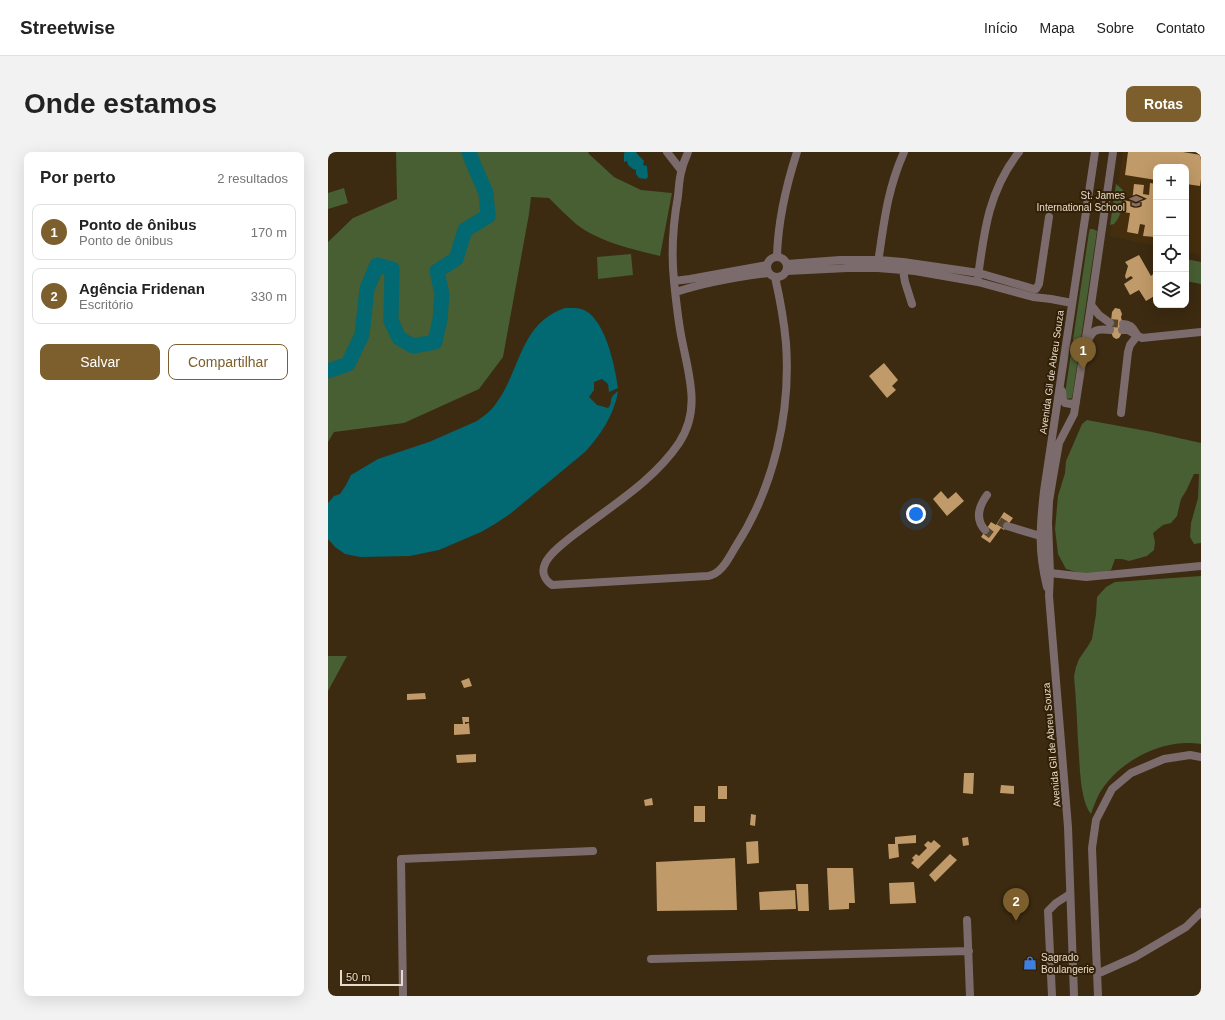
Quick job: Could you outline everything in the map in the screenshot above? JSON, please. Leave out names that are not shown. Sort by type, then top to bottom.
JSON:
[{"type":"street","points":[[667,152],[681,170]]},
{"type":"street","points":[[688,152],[681,170],[672,252],[680,326],[691,380],[691,407],[687,427],[679,442],[658,469],[639,486],[572,537],[548,558],[545,564],[544,573],[545,578],[552,585],[708,576],[716,574],[728,559],[749,524],[767,483],[779,436],[784,409],[786,344],[782,310],[770,272],[770,258],[777,256],[783,258],[787,267]]},
{"type":"street","points":[[777,256],[780,220],[789,176],[797,152]]},
{"type":"street","points":[[878,264],[888,196],[896,170],[904,152]]},
{"type":"street","points":[[978,282],[983,239],[992,202],[1005,173],[1019,152]]},
{"type":"street","name":"Avenida Gil de Abreu Souza","points":[[1044,537],[1044,491],[1095,152]]},
{"type":"street","name":"Avenida Gil de Abreu Souza","points":[[1074,996],[1068,827],[1049,596],[1046,572],[1040,551],[1044,537],[1059,443],[1073,417],[1076,402],[1113,152]]},
{"type":"street","points":[[787,267],[838,268],[903,262],[979,273],[1036,289],[1039,284],[1049,217]]},
{"type":"street","points":[[878,264],[903,270],[978,282],[1033,297],[1072,303]]},
{"type":"street","points":[[674,281],[770,272],[782,276],[787,267]]},
{"type":"street","points":[[903,270],[912,304]]},
{"type":"street","points":[[676,292],[722,280],[770,272]]},
{"type":"street","points":[[1084,350],[1091,333],[1098,329],[1110,326],[1099,316],[1091,305]]},
{"type":"street","points":[[1122,327],[1142,338],[1201,332]]},
{"type":"street","points":[[1121,413],[1128,352],[1130,345],[1137,336]]},
{"type":"street","points":[[1061,378],[1063,384],[1062,394],[1064,403],[1071,404],[1076,402]]},
{"type":"street","points":[[985,530],[980,521],[979,509],[987,495]]},
{"type":"street","points":[[1007,526],[1044,537]]},
{"type":"street","points":[[1046,572],[1086,577],[1201,566]]},
{"type":"street","points":[[1098,996],[1092,848],[1096,820],[1112,789],[1131,773],[1164,759],[1190,755],[1201,757]]},
{"type":"street","points":[[403,996],[401,859],[593,851]]},
{"type":"street","points":[[1052,996],[1048,911],[1056,903],[1070,894]]},
{"type":"street","points":[[1097,974],[1142,953],[1186,927],[1201,912]]},
{"type":"street","points":[[967,920],[970,996]]},
{"type":"street","points":[[651,959],[968,951]]},
{"type":"shaded area","name":"St. James International School","points":[[1123,152],[1201,152],[1201,255],[1189,253],[1189,164],[1153,164],[1153,245],[1110,236]]},
{"type":"green space","points":[[396,152],[588,152],[614,177],[641,190],[672,193],[660,256],[628,248],[594,235],[576,224],[549,198],[531,197],[503,357],[479,389],[404,423],[334,432],[328,442],[328,242],[353,218],[397,199]]},
{"type":"green space","points":[[1116,184],[1123,190],[1123,203],[1121,213],[1117,221],[1110,225]]},
{"type":"green space","points":[[344,188],[348,203],[328,209],[328,193]]},
{"type":"green space","points":[[1090,229],[1097,231],[1072,398],[1068,399],[1066,397],[1066,387]]},
{"type":"green space","points":[[631,254],[633,275],[598,279],[597,257]]},
{"type":"green space","points":[[1189,260],[1201,262],[1201,284],[1189,282]]},
{"type":"green space","points":[[1087,420],[1201,443],[1201,543],[1194,544],[1190,537],[1191,523],[1198,498],[1199,474],[1194,474],[1181,499],[1177,516],[1171,523],[1163,525],[1153,533],[1155,542],[1154,550],[1147,556],[1129,561],[1115,559],[1111,570],[1099,573],[1089,574],[1066,569],[1058,554],[1055,529],[1058,496],[1065,473],[1066,461],[1082,424]]},
{"type":"green space","points":[[1201,576],[1201,744],[1186,743],[1160,747],[1125,765],[1106,784],[1099,794],[1091,814],[1084,799],[1082,790],[1074,676],[1079,659],[1092,639],[1097,597],[1106,587],[1115,582]]},
{"type":"green space","points":[[328,656],[347,656],[328,691]]},
{"type":"water","points":[[625,152],[636,152],[644,161],[643,165],[647,166],[648,177],[646,179],[639,178],[636,174],[636,170],[628,165],[627,161],[624,162]]},
{"type":"water","points":[[565,308],[576,308],[586,311],[599,325],[612,357],[618,388],[609,392],[608,384],[602,379],[594,382],[594,390],[589,397],[597,405],[608,408],[612,396],[618,392],[606,425],[585,452],[510,514],[481,532],[439,550],[410,556],[360,557],[345,554],[335,547],[328,539],[328,503],[334,496],[340,494],[351,475],[378,459],[429,442],[477,421],[495,405],[505,389],[523,348],[539,324],[550,315]]},
{"type":"building","points":[[1128,152],[1183,152],[1201,155],[1200,186],[1189,184],[1189,164],[1153,164],[1153,180],[1125,175]]},
{"type":"building","points":[[1150,183],[1153,184],[1153,237],[1143,236],[1145,225],[1140,224],[1138,234],[1127,232],[1130,213],[1121,212],[1123,200],[1132,202],[1134,184],[1144,185],[1143,194],[1149,195]]},
{"type":"building","points":[[1139,255],[1151,276],[1153,274],[1153,297],[1146,301],[1139,290],[1130,295],[1124,284],[1133,278],[1131,276],[1126,279],[1125,276],[1128,266],[1125,262]]},
{"type":"building","points":[[1115,308],[1120,309],[1122,314],[1122,333],[1119,338],[1116,339],[1113,337],[1110,330],[1112,312]]},
{"type":"building","points":[[884,363],[898,380],[892,386],[896,390],[887,398],[869,376]]},
{"type":"building","points":[[941,491],[948,499],[956,492],[964,501],[947,516],[933,499]]},
{"type":"building","points":[[1004,512],[1013,518],[1004,530],[1001,528],[990,543],[981,537],[991,522],[996,525]]},
{"type":"building","points":[[469,678],[472,686],[464,688],[461,681]]},
{"type":"building","points":[[425,693],[426,699],[407,700],[407,694]]},
{"type":"building","points":[[462,717],[469,717],[469,722],[465,722],[465,724],[469,723],[470,734],[454,735],[454,724],[463,724]]},
{"type":"building","points":[[476,754],[476,762],[457,763],[456,755]]},
{"type":"building","points":[[964,773],[974,773],[973,794],[963,793]]},
{"type":"building","points":[[1001,785],[1014,786],[1014,794],[1000,793]]},
{"type":"building","points":[[718,786],[727,786],[727,799],[718,799]]},
{"type":"building","points":[[652,798],[653,805],[645,806],[644,800]]},
{"type":"building","points":[[694,806],[705,806],[705,822],[694,822]]},
{"type":"building","points":[[751,814],[756,815],[755,826],[750,825]]},
{"type":"building","points":[[916,835],[916,843],[898,844],[899,857],[889,859],[888,844],[895,844],[895,837]]},
{"type":"building","points":[[968,837],[969,845],[963,846],[962,838]]},
{"type":"building","points":[[934,840],[941,846],[918,869],[911,863],[914,860],[912,858],[916,854],[919,856],[927,848],[924,845],[928,841],[931,843]]},
{"type":"building","points":[[758,841],[759,863],[747,864],[746,842]]},
{"type":"building","points":[[950,854],[957,860],[935,882],[929,875]]},
{"type":"building","points":[[735,858],[737,910],[657,911],[656,862]]},
{"type":"building","points":[[827,868],[853,868],[855,903],[849,903],[849,909],[829,910]]},
{"type":"building","points":[[914,882],[916,903],[890,904],[889,883]]},
{"type":"building","points":[[796,884],[808,884],[809,911],[798,911]]},
{"type":"building","points":[[795,890],[796,909],[760,910],[759,892]]},
{"type":"waterway","points":[[328,371],[348,364],[362,335],[367,289],[377,265],[392,269],[391,321],[399,338],[413,346],[435,342],[440,319],[442,294],[437,271],[456,259],[465,230],[488,216],[486,193],[469,152]]},
{"type":"tunnel","points":[[1110,323],[1123,324]]},
{"type":"tunnel","points":[[999,521],[1007,526]]},
{"type":"tunnel","points":[[985,530],[994,537]]},
{"type":"place","name":"St. James International School","points":[[1136,201]]},
{"type":"place","name":"Ponto de ônibus","points":[[1083,370]]},
{"type":"place","name":"Agência Fridenan","points":[[1016,921]]},
{"type":"place","name":"Sagrado Boulangerie","points":[[1030,963]]}]
